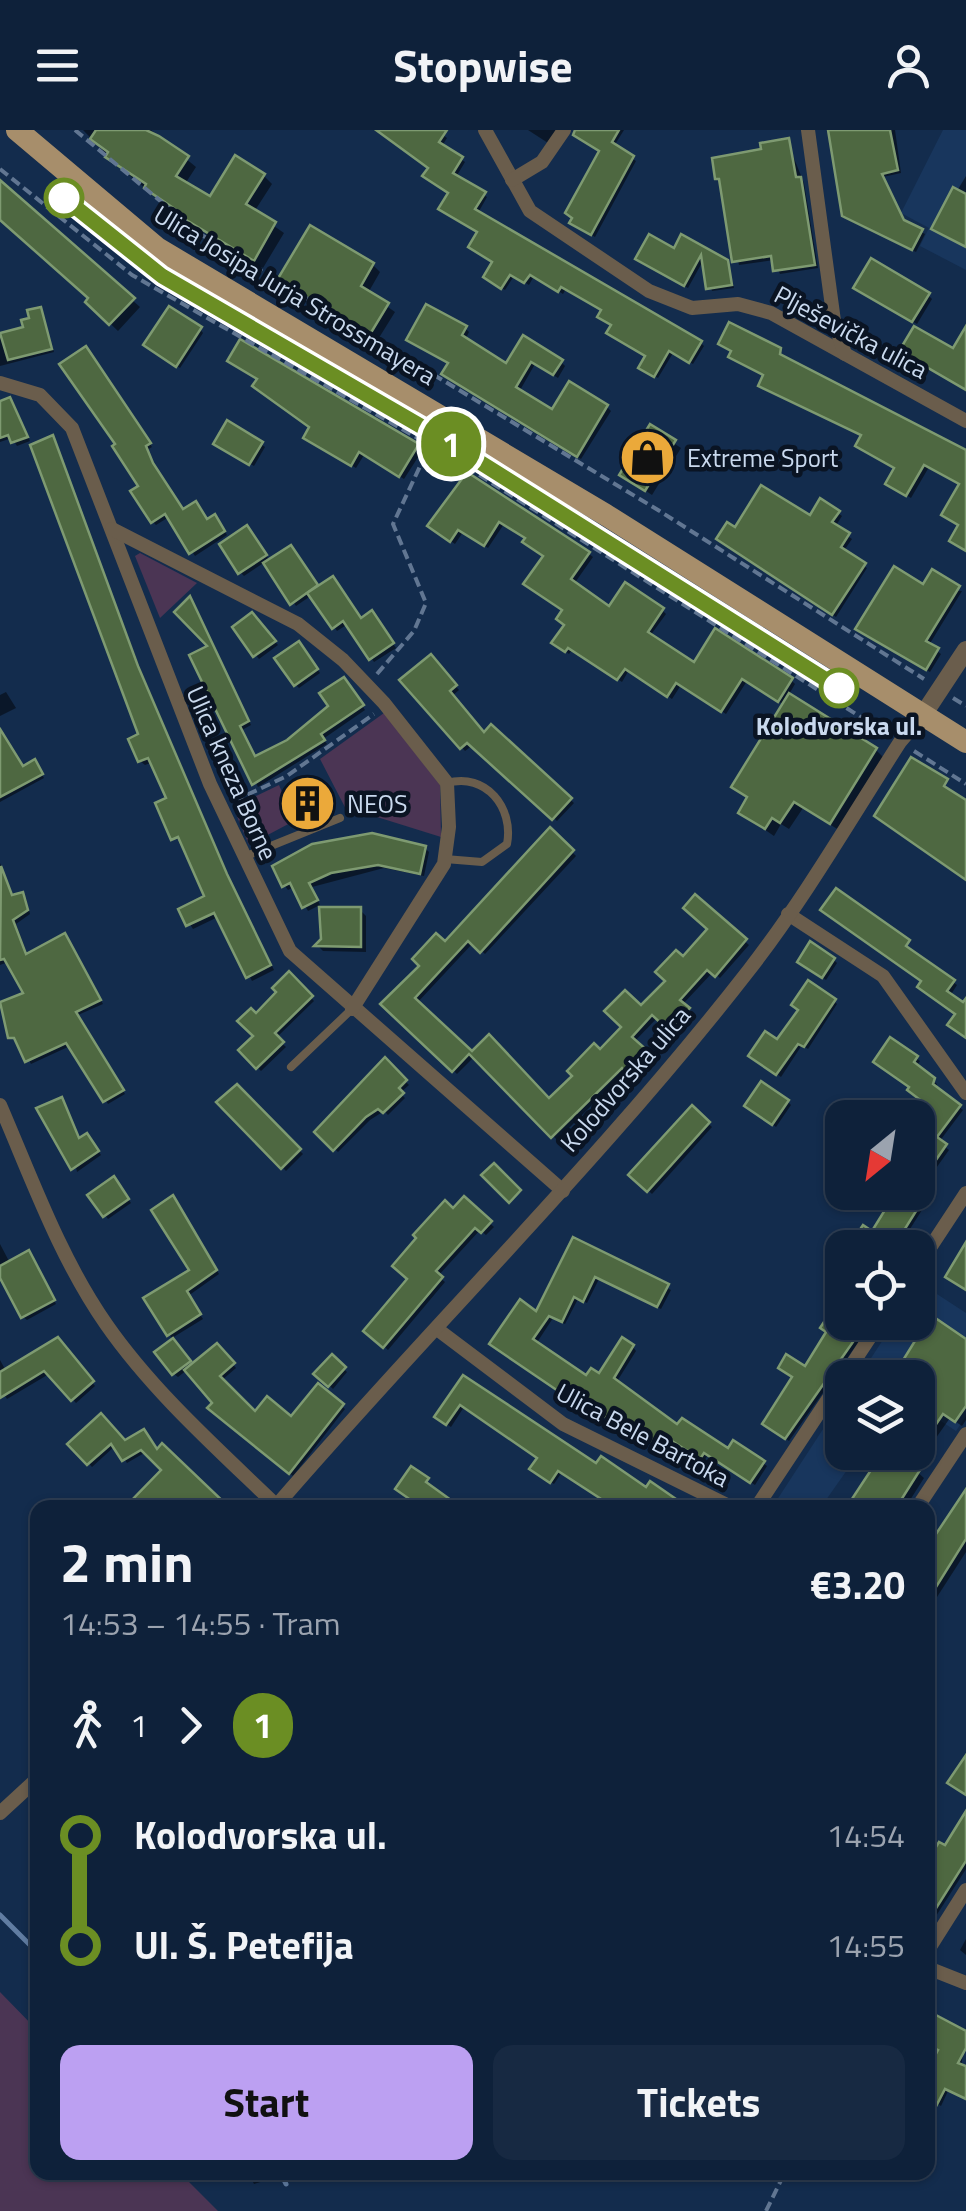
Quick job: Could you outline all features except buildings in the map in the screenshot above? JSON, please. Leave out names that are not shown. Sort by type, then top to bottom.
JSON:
[{"type":"main road","name":"Ulica Josipa Jurja Strossmayera","points":[[16,130],[158,248],[606,515],[966,742]]},
{"type":"street","name":"Plješevička ulica","points":[[485,130],[520,197],[546,223],[674,304],[692,308],[754,306],[966,420]]},
{"type":"street","points":[[512,180],[542,162],[564,130]]},
{"type":"street","points":[[808,130],[834,321],[845,354]]},
{"type":"street","name":"Ulica kneza Borne","points":[[0,382],[40,395],[72,428],[162,669],[221,807],[290,951],[563,1191]]},
{"type":"street","points":[[112,529],[298,624],[386,705],[447,783],[449,827],[444,860],[352,1009]]},
{"type":"street","name":"Kolodvorska ulica","points":[[283,1500],[563,1191],[716,1012],[788,914],[900,742],[942,690],[966,650]]},
{"type":"street","points":[[788,914],[883,976],[966,1094]]},
{"type":"street","points":[[0,1104],[56,1238],[105,1322],[138,1367],[272,1500]]},
{"type":"street","points":[[935,1240],[966,1193]]},
{"type":"street","name":"Ulica Bele Bartoka","points":[[437,1329],[562,1424],[717,1500]]},
{"type":"street","points":[[761,1500],[825,1405]]},
{"type":"street","points":[[922,1500],[966,1434]]},
{"type":"street","points":[[0,1814],[30,1786]]},
{"type":"street","points":[[935,1939],[966,1890]]},
{"type":"street","points":[[935,1971],[966,1982]]},
{"type":"lane","points":[[444,860],[482,862],[508,844],[511,822],[500,802],[482,787],[462,779],[447,783]]},
{"type":"lane","points":[[244,857],[340,818]]},
{"type":"lane","points":[[291,1067],[352,1009]]},
{"type":"path","points":[[74,130],[200,234],[658,510],[966,706]]},
{"type":"path","points":[[0,169],[103,256],[132,275],[430,445],[966,784]]},
{"type":"path","points":[[368,686],[414,630],[426,603],[393,524],[430,445]]},
{"type":"path","points":[[221,807],[287,776],[386,705]]},
{"type":"path","points":[[766,2211],[781,2180]]},
{"type":"shaded area","points":[[943,130],[966,130],[966,270],[920,246],[929,228],[901,213]]},
{"type":"shaded area","points":[[140,553],[197,583],[160,618],[135,556]]},
{"type":"shaded area","points":[[384,713],[440,785],[441,837],[361,812],[349,815],[320,759]]},
{"type":"shaded area","points":[[279,785],[294,821],[249,845],[233,807]]},
{"type":"shaded area","points":[[935,1293],[966,1313],[966,1416],[956,1431],[935,1417],[935,1360],[870,1360],[883,1340],[935,1340]]},
{"type":"shaded area","points":[[825,1426],[825,1470],[847,1470],[826,1500],[777,1500]]},
{"type":"shaded area","points":[[0,1992],[30,2023],[30,2180],[187,2180],[218,2211],[0,2211]]},
{"type":"waterway","points":[[0,1915],[30,1945]]},
{"type":"waterway","points":[[284,2180],[286,2184]]},
{"type":"tram line","name":"1","points":[[64,198],[137,260],[162,276],[443,439],[839,688]]},
{"type":"place","name":"Extreme Sport","points":[[648,458]]},
{"type":"place","name":"Kolodvorska ul.","points":[[839,688]]},
{"type":"place","name":"NEOS","points":[[308,804]]}]
